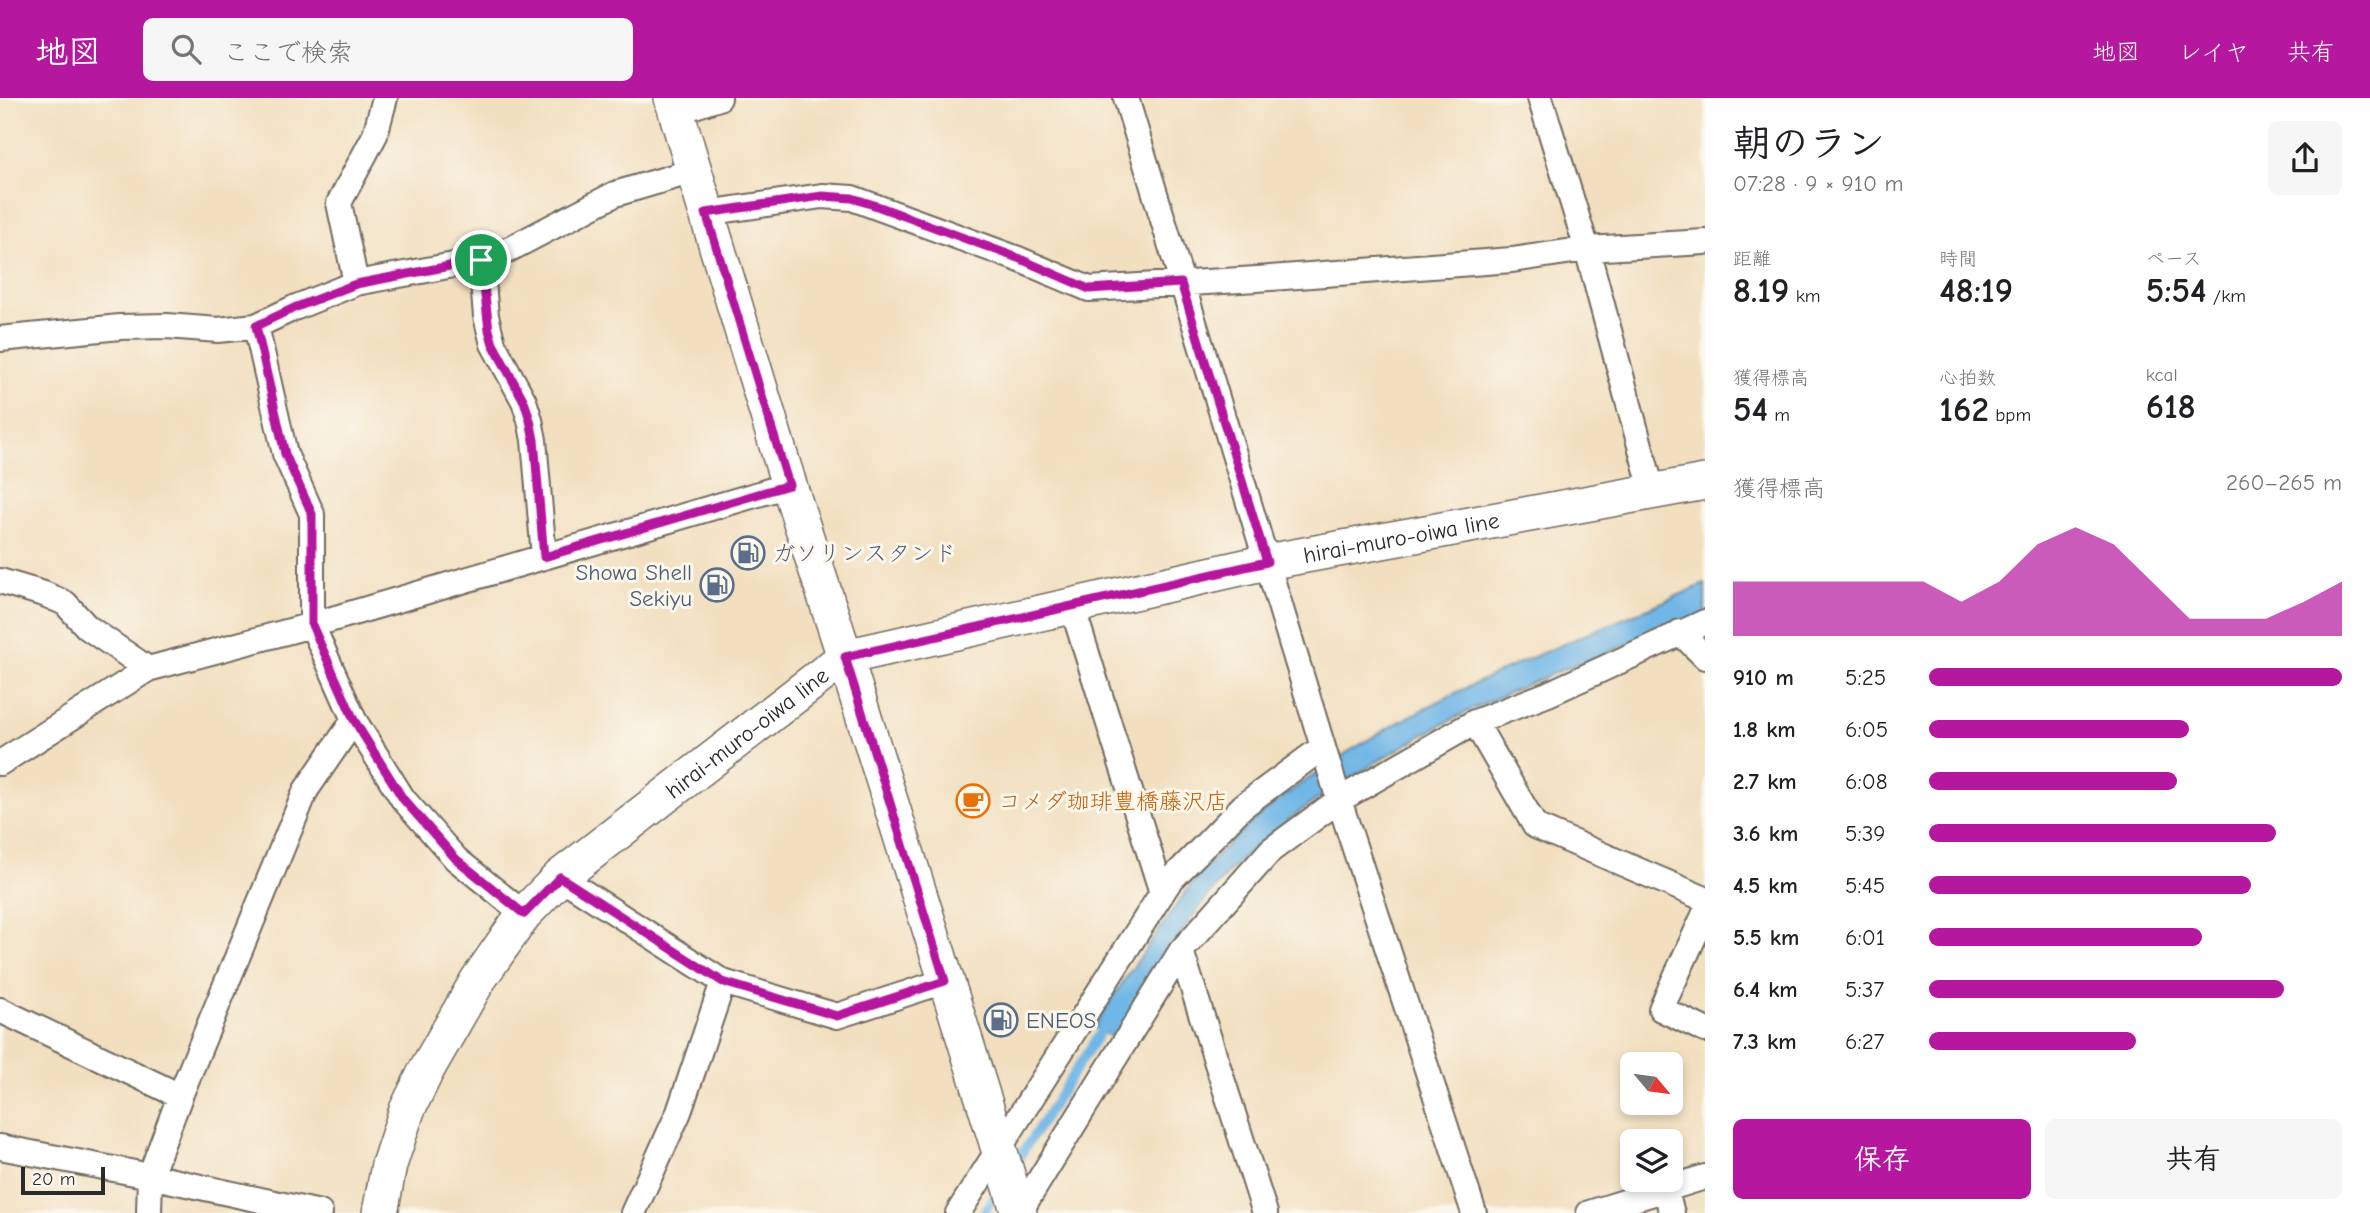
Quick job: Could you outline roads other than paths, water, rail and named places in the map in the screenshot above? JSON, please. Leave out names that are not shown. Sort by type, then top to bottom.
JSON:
[{"type":"main road","points":[[674,105],[789,485],[1018,1208]]},
{"type":"main road","name":"hirai-muro-oiwa line","points":[[380,1213],[389,1165],[407,1110],[478,980],[524,914],[560,877],[845,657],[1267,562],[1705,482]]},
{"type":"street","points":[[356,284],[339,203],[375,135],[384,98]]},
{"type":"street","points":[[674,105],[719,98]]},
{"type":"street","points":[[1126,98],[1339,800],[1474,1213]]},
{"type":"street","points":[[1540,98],[1587,249],[1652,490]]},
{"type":"street","points":[[0,340],[120,327],[167,326],[218,330],[256,326],[356,284],[481,260],[506,251],[615,194],[693,171]]},
{"type":"street","points":[[706,213],[822,196],[852,198],[1018,258],[1089,289],[1512,260],[1587,249],[1705,242]]},
{"type":"street","points":[[481,260],[493,344],[524,401],[530,420],[544,557]]},
{"type":"street","points":[[256,326],[285,454],[312,514],[312,625],[354,720],[403,799],[456,859],[524,914]]},
{"type":"street","points":[[0,762],[148,669],[312,625],[789,485]]},
{"type":"street","points":[[0,581],[65,603],[87,627],[148,669]]},
{"type":"street","points":[[1072,606],[1162,893]]},
{"type":"street","points":[[1018,1208],[1181,951],[1271,850],[1339,800],[1475,722],[1548,694],[1705,622]]},
{"type":"street","points":[[1681,632],[1705,657]]},
{"type":"street","points":[[149,1213],[150,1176],[180,1096],[306,790],[354,720]]},
{"type":"street","points":[[1475,722],[1535,826],[1705,899]]},
{"type":"street","points":[[958,1213],[1169,882],[1243,806],[1323,747]]},
{"type":"street","points":[[560,877],[723,982],[837,1016],[945,981]]},
{"type":"street","points":[[1705,913],[1661,1009],[1705,1030]]},
{"type":"street","points":[[1181,951],[1265,1213]]},
{"type":"street","points":[[633,1213],[679,1112],[723,982]]},
{"type":"street","points":[[0,1010],[180,1096]]},
{"type":"street","points":[[0,1147],[320,1213]]},
{"type":"street","points":[[1683,1184],[1705,1177]]},
{"type":"street","points":[[1589,1213],[1656,1192]]},
{"type":"street","points":[[1666,1192],[1672,1213]]},
{"type":"water","points":[[1705,584],[1705,615],[1566,669],[1468,712],[1389,754],[1287,821],[1227,874],[1191,918],[1113,1038],[1094,1027],[1202,871],[1254,821],[1311,776],[1373,737],[1437,702],[1572,640]]},
{"type":"waterway","points":[[1015,1164],[1106,1023]]},
{"type":"waterway","points":[[984,1213],[1000,1188]]},
{"type":"place","name":"ガソリンスタンド","points":[[748,553]]},
{"type":"place","name":"Showa Shell Sekiyu","points":[[717,585]]},
{"type":"place","name":"コメダ珈琲豊橋藤沢店","points":[[973,801]]},
{"type":"place","name":"ENEOS","points":[[1001,1020]]}]
